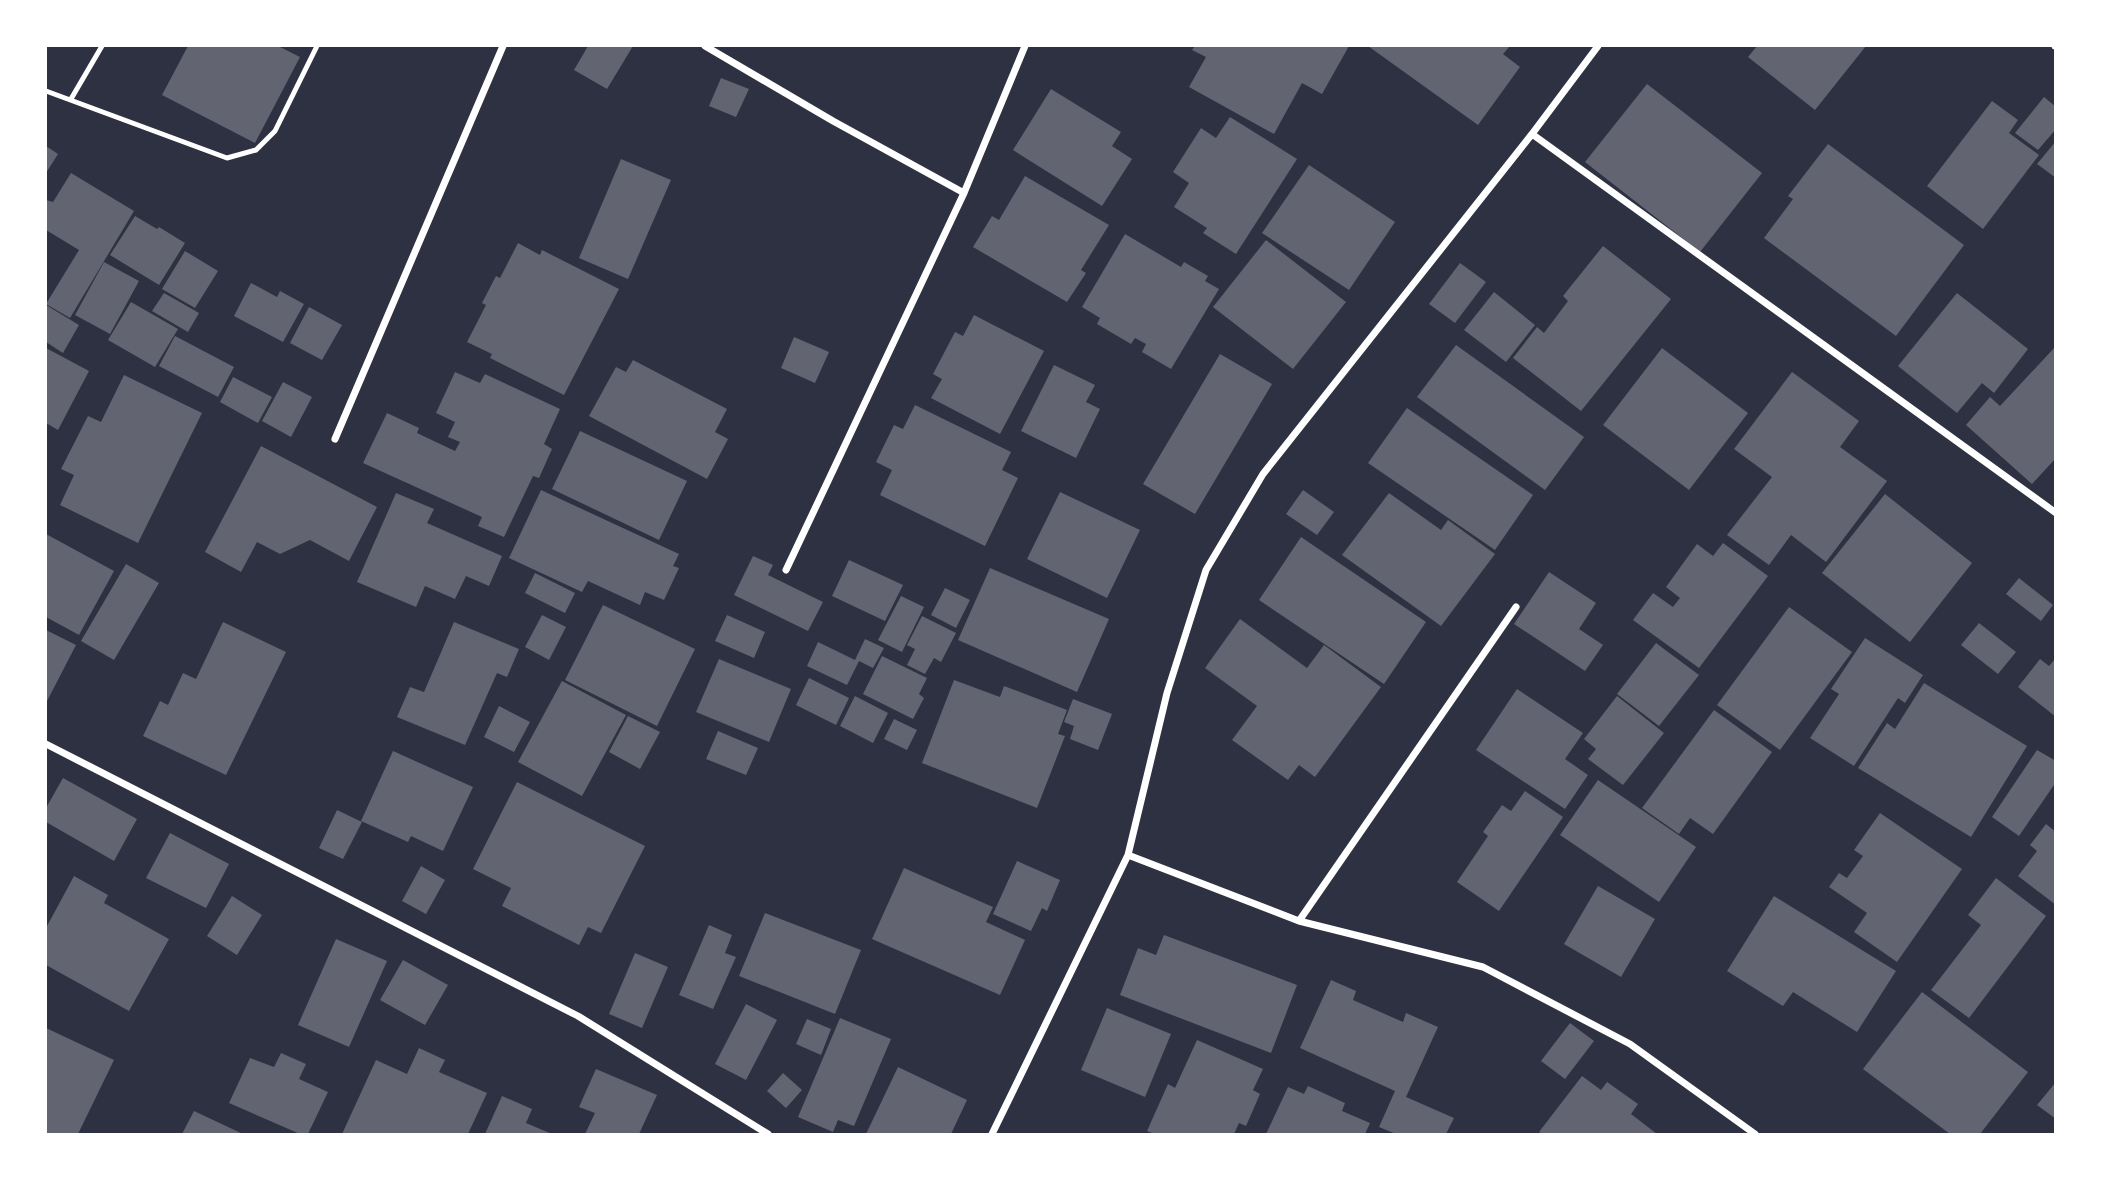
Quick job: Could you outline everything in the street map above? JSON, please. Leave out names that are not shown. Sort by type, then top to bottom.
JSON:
[{"type":"street","points":[[335,439],[503,46]]},
{"type":"street","points":[[705,46],[964,193]]},
{"type":"street","points":[[786,570],[964,193],[1025,46]]},
{"type":"street","points":[[992,1135],[1128,855],[1167,693],[1206,570],[1263,474],[1532,134],[1598,46]]},
{"type":"street","points":[[1532,134],[2056,513]]},
{"type":"street","points":[[1299,921],[1516,607]]},
{"type":"street","points":[[46,744],[578,1016],[768,1135]]},
{"type":"street","points":[[1128,855],[1299,921],[1483,967],[1630,1044],[1755,1135]]},
{"type":"lane","points":[[71,99],[102,46]]},
{"type":"lane","points":[[46,90],[227,158],[256,150],[275,131],[317,46]]},
{"type":"building","points":[[188,46],[278,46],[300,57],[255,143],[162,95]]},
{"type":"building","points":[[588,46],[633,46],[607,89],[574,70]]},
{"type":"building","points":[[1195,46],[1349,46],[1322,94],[1302,83],[1274,134],[1189,87],[1206,57],[1192,50]]},
{"type":"building","points":[[1368,46],[1510,46],[1503,54],[1520,67],[1478,125]]},
{"type":"building","points":[[1757,46],[1866,46],[1815,110],[1748,57]]},
{"type":"building","points":[[721,78],[749,89],[736,117],[709,106]]},
{"type":"building","points":[[1647,84],[1762,173],[1700,252],[1585,162]]},
{"type":"building","points":[[1051,89],[1121,132],[1112,146],[1132,159],[1102,206],[1013,150]]},
{"type":"building","points":[[2044,97],[2056,107],[2056,129],[2038,150],[2015,133]]},
{"type":"building","points":[[1992,101],[2018,120],[2009,133],[2039,155],[1983,229],[1927,186]]},
{"type":"building","points":[[1230,117],[1297,159],[1236,254],[1203,233],[1207,228],[1174,207],[1189,183],[1173,172],[1201,128],[1216,138]]},
{"type":"building","points":[[2056,141],[2056,178],[2037,164]]},
{"type":"building","points":[[1828,144],[1964,245],[1896,336],[1764,238],[1793,199],[1788,196]]},
{"type":"building","points":[[46,146],[58,154],[46,173]]},
{"type":"building","points":[[621,159],[671,180],[628,279],[579,258]]},
{"type":"building","points":[[1309,165],[1395,222],[1349,290],[1262,233]]},
{"type":"building","points":[[71,173],[134,211],[70,318],[46,304],[79,250],[46,230],[46,200],[53,202]]},
{"type":"building","points":[[1025,176],[1109,225],[1081,270],[1086,273],[1067,302],[973,247],[992,216],[999,220]]},
{"type":"building","points":[[135,216],[185,243],[159,285],[110,255]]},
{"type":"building","points":[[1125,234],[1181,267],[1184,262],[1208,276],[1205,281],[1219,289],[1171,369],[1142,352],[1146,344],[1135,338],[1131,344],[1097,324],[1100,318],[1082,307]]},
{"type":"building","points":[[1266,240],[1346,302],[1293,369],[1213,307]]},
{"type":"building","points":[[518,243],[540,255],[542,250],[619,289],[564,395],[490,358],[492,354],[467,342],[486,305],[482,303],[496,276],[500,278]]},
{"type":"building","points":[[1603,246],[1671,299],[1581,411],[1513,358],[1537,327],[1544,333],[1568,301],[1563,296]]},
{"type":"building","points":[[185,251],[218,271],[195,308],[162,289]]},
{"type":"building","points":[[104,262],[139,281],[110,334],[75,315]]},
{"type":"building","points":[[1460,263],[1486,282],[1455,323],[1429,304]]},
{"type":"building","points":[[251,283],[277,297],[280,291],[304,304],[283,342],[234,316]]},
{"type":"building","points":[[1494,292],[1535,325],[1506,362],[1464,330]]},
{"type":"building","points":[[164,293],[199,313],[188,332],[152,311]]},
{"type":"building","points":[[1957,293],[2028,349],[1994,393],[1982,383],[1957,413],[1898,366]]},
{"type":"building","points":[[131,302],[178,329],[155,367],[108,340]]},
{"type":"building","points":[[46,305],[79,325],[63,353],[46,342]]},
{"type":"building","points":[[309,307],[342,325],[322,360],[290,343]]},
{"type":"building","points":[[974,315],[1044,351],[1000,434],[931,398],[942,379],[933,374],[955,332],[963,336]]},
{"type":"building","points":[[175,336],[234,367],[218,397],[159,366]]},
{"type":"building","points":[[794,337],[829,352],[815,383],[781,368]]},
{"type":"building","points":[[1456,345],[1584,437],[1545,490],[1417,397]]},
{"type":"building","points":[[2056,346],[2056,458],[2032,484],[1966,425],[1990,397],[2000,406]]},
{"type":"building","points":[[46,348],[89,371],[58,430],[46,423]]},
{"type":"building","points":[[1662,348],[1748,413],[1689,490],[1603,425]]},
{"type":"building","points":[[1220,354],[1272,384],[1195,514],[1143,484]]},
{"type":"building","points":[[633,360],[727,409],[715,432],[728,439],[707,479],[589,416],[616,367],[626,372]]},
{"type":"building","points":[[1054,365],[1095,385],[1086,402],[1100,409],[1076,458],[1021,431]]},
{"type":"building","points":[[455,372],[480,383],[485,374],[560,409],[544,444],[552,449],[539,478],[533,476],[504,537],[478,526],[482,517],[363,463],[387,413],[419,428],[417,433],[455,451],[460,442],[448,437],[455,422],[436,413]]},
{"type":"building","points":[[1792,372],[1859,421],[1840,447],[1887,481],[1826,562],[1791,535],[1769,565],[1727,535],[1772,477],[1734,449]]},
{"type":"building","points":[[124,375],[202,413],[138,543],[60,505],[74,475],[61,469],[88,416],[101,422]]},
{"type":"building","points":[[233,377],[272,397],[258,423],[220,402]]},
{"type":"building","points":[[283,382],[312,397],[291,437],[262,421]]},
{"type":"building","points":[[915,405],[1011,452],[1002,470],[1018,478],[985,546],[880,495],[892,470],[876,462],[894,425],[903,429]]},
{"type":"building","points":[[1407,408],[1533,495],[1495,550],[1368,463]]},
{"type":"building","points":[[580,431],[687,481],[659,540],[552,489]]},
{"type":"building","points":[[261,446],[377,507],[349,561],[310,540],[280,554],[257,542],[241,572],[205,552]]},
{"type":"building","points":[[541,490],[679,554],[673,566],[679,568],[664,600],[645,592],[640,605],[588,581],[582,592],[509,558]]},
{"type":"building","points":[[1303,490],[1334,512],[1317,535],[1286,514]]},
{"type":"building","points":[[1060,492],[1140,530],[1107,598],[1027,559]]},
{"type":"building","points":[[396,493],[434,509],[427,523],[502,556],[489,586],[466,576],[455,599],[425,586],[416,607],[357,582]]},
{"type":"building","points":[[1389,493],[1441,530],[1448,520],[1495,554],[1441,626],[1342,555]]},
{"type":"building","points":[[1885,494],[1972,563],[1910,642],[1822,573]]},
{"type":"building","points":[[46,534],[114,571],[79,635],[46,617]]},
{"type":"building","points":[[1301,537],[1426,622],[1384,684],[1259,600]]},
{"type":"building","points":[[1723,543],[1768,576],[1699,668],[1633,620],[1653,593],[1673,607],[1680,598],[1666,587],[1697,544],[1713,556]]},
{"type":"building","points":[[753,556],[773,565],[768,575],[823,602],[808,631],[734,595]]},
{"type":"building","points":[[849,560],[903,585],[885,621],[832,596]]},
{"type":"building","points":[[126,564],[159,583],[114,660],[81,641]]},
{"type":"building","points":[[990,568],[1109,619],[1077,692],[958,640]]},
{"type":"building","points":[[1549,572],[1596,603],[1579,629],[1603,645],[1585,671],[1514,624]]},
{"type":"building","points":[[535,573],[575,593],[565,613],[525,593]]},
{"type":"building","points":[[2019,578],[2053,605],[2041,621],[2006,594]]},
{"type":"building","points":[[945,588],[970,600],[956,628],[931,615]]},
{"type":"building","points":[[901,596],[924,607],[902,652],[878,640]]},
{"type":"building","points":[[603,605],[695,649],[657,726],[565,680]]},
{"type":"building","points":[[1789,607],[1852,652],[1780,750],[1717,705]]},
{"type":"building","points":[[542,615],[566,627],[549,660],[525,647]]},
{"type":"building","points":[[727,615],[765,632],[754,658],[715,641]]},
{"type":"building","points":[[922,616],[956,633],[941,662],[934,658],[925,674],[907,665],[915,649],[907,645]]},
{"type":"building","points":[[1240,619],[1307,668],[1324,645],[1381,687],[1315,777],[1299,765],[1288,780],[1232,740],[1257,706],[1205,668]]},
{"type":"building","points":[[223,622],[286,652],[226,775],[143,736],[160,701],[168,705],[183,673],[196,679]]},
{"type":"building","points":[[454,622],[519,649],[507,677],[497,673],[465,745],[397,717],[410,687],[424,692]]},
{"type":"building","points":[[1979,623],[2016,652],[1998,674],[1961,645]]},
{"type":"building","points":[[46,630],[76,645],[46,703]]},
{"type":"building","points":[[1865,638],[1923,675],[1905,703],[1898,698],[1854,766],[1810,738],[1839,694],[1831,689]]},
{"type":"building","points":[[865,639],[884,648],[873,668],[859,661],[847,685],[807,666],[818,642],[855,660]]},
{"type":"building","points":[[1656,643],[1699,675],[1659,726],[1617,694]]},
{"type":"building","points":[[882,656],[927,678],[919,694],[924,698],[913,719],[863,694]]},
{"type":"building","points":[[2056,658],[2056,717],[2018,687],[2040,659],[2049,666]]},
{"type":"building","points":[[719,659],[791,689],[769,742],[696,712]]},
{"type":"building","points":[[809,678],[849,698],[836,725],[796,705]]},
{"type":"building","points":[[954,680],[1000,697],[1004,686],[1067,710],[1058,734],[1065,736],[1037,808],[922,763]]},
{"type":"building","points":[[562,681],[626,715],[582,796],[518,762]]},
{"type":"building","points":[[1924,683],[2027,746],[1971,837],[1858,768],[1887,723],[1895,729]]},
{"type":"building","points":[[1517,689],[1583,733],[1565,759],[1588,775],[1565,809],[1476,750]]},
{"type":"building","points":[[855,696],[888,713],[873,743],[840,726]]},
{"type":"building","points":[[1617,696],[1664,733],[1623,785],[1588,759],[1596,749],[1584,739]]},
{"type":"building","points":[[1073,699],[1112,714],[1098,750],[1070,739],[1074,726],[1064,722]]},
{"type":"building","points":[[499,706],[530,722],[514,752],[484,737]]},
{"type":"building","points":[[1714,710],[1772,752],[1713,834],[1690,818],[1679,834],[1642,808]]},
{"type":"building","points":[[628,716],[660,732],[640,769],[609,752]]},
{"type":"building","points":[[894,719],[917,730],[907,750],[884,739]]},
{"type":"building","points":[[718,731],[758,748],[746,775],[706,759]]},
{"type":"building","points":[[2037,750],[2056,761],[2056,782],[2019,836],[1992,817]]},
{"type":"building","points":[[393,751],[473,787],[443,851],[411,836],[408,842],[361,821]]},
{"type":"building","points":[[63,778],[137,819],[114,861],[46,822],[46,808]]},
{"type":"building","points":[[1598,780],[1696,847],[1659,902],[1560,835]]},
{"type":"building","points":[[517,782],[645,846],[601,933],[588,927],[579,945],[502,906],[511,888],[473,869]]},
{"type":"building","points":[[1525,791],[1563,817],[1499,911],[1457,882],[1488,836],[1483,832],[1502,805],[1511,811]]},
{"type":"building","points":[[337,810],[362,822],[343,859],[319,848]]},
{"type":"building","points":[[1880,813],[1962,869],[1897,962],[1854,932],[1867,913],[1829,887],[1839,873],[1847,878],[1863,856],[1854,850]]},
{"type":"building","points":[[2046,824],[2056,832],[2056,905],[2018,876],[2037,851],[2030,845]]},
{"type":"building","points":[[170,833],[229,864],[206,908],[146,878]]},
{"type":"building","points":[[1017,861],[1060,880],[1047,911],[1042,908],[1031,931],[993,914]]},
{"type":"building","points":[[421,866],[445,880],[426,914],[402,901]]},
{"type":"building","points":[[904,868],[993,907],[986,922],[1025,940],[1000,995],[872,939]]},
{"type":"building","points":[[74,876],[108,895],[104,903],[169,939],[129,1011],[46,965],[46,928]]},
{"type":"building","points":[[1996,878],[2046,916],[1969,1018],[1931,990],[1981,925],[1968,915]]},
{"type":"building","points":[[1598,886],[1655,919],[1621,977],[1564,944]]},
{"type":"building","points":[[232,896],[262,915],[237,955],[207,936]]},
{"type":"building","points":[[1774,896],[1896,971],[1857,1032],[1793,992],[1783,1006],[1727,971]]},
{"type":"building","points":[[765,913],[861,950],[835,1014],[739,976]]},
{"type":"building","points":[[709,925],[732,935],[725,953],[736,957],[713,1009],[679,995]]},
{"type":"building","points":[[1164,935],[1297,985],[1271,1053],[1120,995],[1138,948],[1156,955]]},
{"type":"building","points":[[336,939],[387,961],[349,1047],[298,1025]]},
{"type":"building","points":[[635,953],[668,967],[642,1028],[609,1014]]},
{"type":"building","points":[[403,960],[448,985],[425,1025],[380,1000]]},
{"type":"building","points":[[1331,980],[1356,991],[1353,1000],[1403,1022],[1406,1013],[1438,1027],[1406,1097],[1454,1118],[1446,1134],[1396,1134],[1379,1127],[1395,1091],[1300,1048]]},
{"type":"building","points":[[1922,992],[2028,1072],[1980,1134],[1950,1134],[1863,1069]]},
{"type":"building","points":[[746,1004],[777,1020],[746,1080],[715,1064]]},
{"type":"building","points":[[1107,1008],[1171,1034],[1145,1097],[1081,1070]]},
{"type":"building","points":[[840,1018],[891,1039],[854,1126],[838,1120],[833,1132],[798,1117]]},
{"type":"building","points":[[807,1019],[831,1029],[821,1055],[796,1044]]},
{"type":"building","points":[[1570,1023],[1594,1041],[1565,1079],[1541,1061]]},
{"type":"building","points":[[46,1028],[114,1060],[78,1134],[46,1134]]},
{"type":"building","points":[[1197,1040],[1263,1069],[1253,1090],[1260,1094],[1246,1126],[1239,1123],[1234,1134],[1154,1134],[1147,1131],[1168,1084],[1175,1088]]},
{"type":"building","points":[[419,1048],[445,1060],[439,1072],[487,1093],[468,1134],[342,1134],[376,1060],[407,1074]]},
{"type":"building","points":[[281,1053],[306,1064],[299,1079],[328,1092],[308,1134],[300,1134],[229,1103],[250,1058],[274,1067]]},
{"type":"building","points":[[898,1067],[967,1100],[951,1134],[866,1134]]},
{"type":"building","points":[[596,1069],[657,1095],[639,1134],[585,1134],[595,1113],[579,1107]]},
{"type":"building","points":[[783,1073],[802,1090],[786,1108],[767,1091]]},
{"type":"building","points":[[1582,1076],[1601,1090],[1607,1082],[1638,1104],[1631,1114],[1657,1134],[1539,1132]]},
{"type":"building","points":[[2056,1082],[2056,1119],[2037,1105]]},
{"type":"building","points":[[1308,1086],[1345,1103],[1342,1111],[1370,1123],[1365,1134],[1266,1134],[1288,1087],[1304,1094]]},
{"type":"building","points":[[502,1096],[532,1109],[526,1123],[552,1134],[485,1134]]},
{"type":"building","points":[[194,1111],[243,1134],[182,1134]]}]
